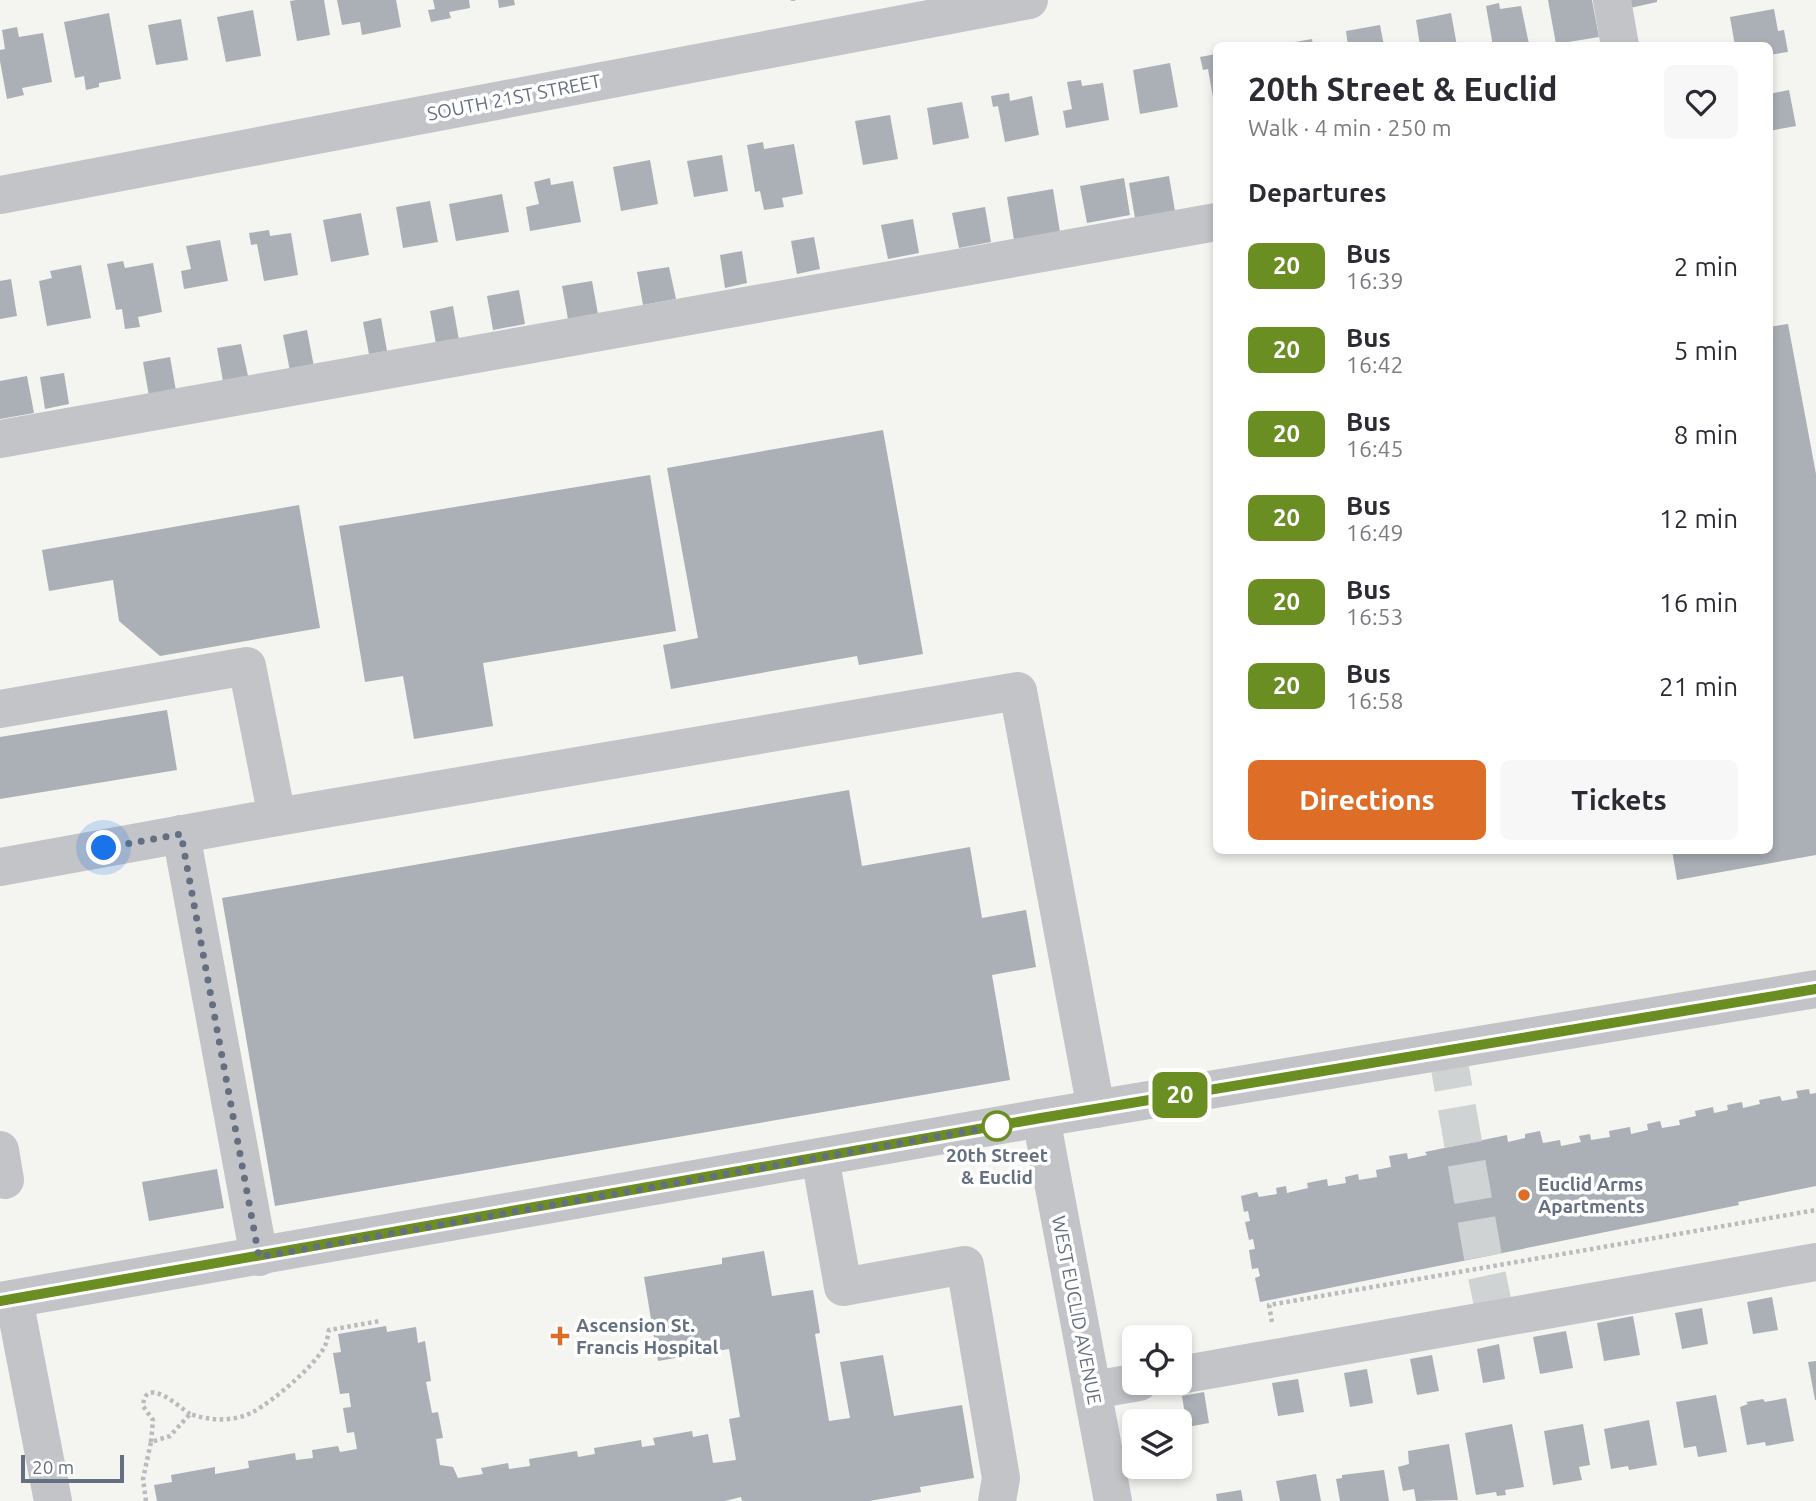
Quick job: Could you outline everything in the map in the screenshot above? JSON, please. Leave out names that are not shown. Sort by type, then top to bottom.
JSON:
[{"type":"street","name":"SOUTH 21ST STREET","points":[[0,195],[1029,0]]},
{"type":"street","points":[[1612,0],[1619,42]]},
{"type":"street","points":[[0,439],[1213,223]]},
{"type":"street","points":[[0,709],[247,666],[277,817]]},
{"type":"street","points":[[0,867],[1018,691],[1096,1110]]},
{"type":"street","points":[[181,834],[259,1257]]},
{"type":"street","points":[[53,1501],[7,1300],[1041,1118],[1816,989]]},
{"type":"street","name":"WEST EUCLID AVENUE","points":[[1041,1118],[1113,1501]]},
{"type":"street","points":[[820,1157],[843,1287],[965,1265],[1001,1478],[997,1501]]},
{"type":"street","points":[[1192,1373],[1816,1262]]},
{"type":"street","points":[[1093,1390],[1122,1385]]},
{"type":"path","points":[[1279,1357],[1269,1305],[1816,1210]]},
{"type":"path","points":[[146,1501],[143,1479],[153,1419],[142,1406],[147,1394],[154,1391],[162,1393],[190,1414],[207,1419],[224,1419],[252,1412],[315,1359],[325,1346],[329,1330],[380,1321]]},
{"type":"path","points":[[151,1442],[170,1436],[190,1414]]},
{"type":"building","points":[[324,0],[330,35],[297,41],[290,1]]},
{"type":"building","points":[[337,0],[396,0],[401,27],[362,35],[360,22],[342,25]]},
{"type":"building","points":[[433,0],[469,0],[470,8],[449,12],[451,18],[431,22],[428,10],[435,9]]},
{"type":"building","points":[[498,0],[514,0],[515,5],[499,8]]},
{"type":"building","points":[[1548,0],[1592,0],[1599,37],[1556,42]]},
{"type":"building","points":[[1629,0],[1657,0],[1657,2],[1630,8]]},
{"type":"building","points":[[1499,3],[1500,9],[1521,6],[1529,42],[1492,42],[1486,6]]},
{"type":"building","points":[[1774,9],[1778,31],[1784,30],[1788,52],[1773,54],[1773,42],[1734,42],[1730,17]]},
{"type":"building","points":[[253,10],[261,56],[226,62],[217,17]]},
{"type":"building","points":[[109,13],[121,79],[99,83],[99,87],[86,90],[84,76],[75,78],[64,22]]},
{"type":"building","points":[[1451,13],[1456,42],[1419,42],[1416,20]]},
{"type":"building","points":[[181,19],[188,60],[156,65],[148,25]]},
{"type":"building","points":[[1380,25],[1383,42],[1347,42],[1346,31]]},
{"type":"building","points":[[17,27],[19,37],[43,33],[52,82],[22,88],[24,95],[7,99],[0,61],[0,50],[5,49],[2,30]]},
{"type":"building","points":[[1213,55],[1213,97],[1208,69],[1203,70],[1200,57]]},
{"type":"building","points":[[1170,63],[1178,107],[1140,114],[1133,70]]},
{"type":"building","points":[[1081,80],[1082,86],[1103,83],[1109,120],[1066,128],[1063,111],[1072,109],[1067,82]]},
{"type":"building","points":[[1789,90],[1796,126],[1773,130],[1773,93]]},
{"type":"building","points":[[1009,93],[1010,101],[1032,96],[1039,135],[1005,142],[998,106],[993,107],[991,96]]},
{"type":"building","points":[[962,102],[969,138],[933,145],[927,108]]},
{"type":"building","points":[[890,115],[898,159],[863,165],[855,121]]},
{"type":"building","points":[[763,142],[764,149],[794,144],[803,194],[782,198],[784,207],[764,210],[760,191],[755,192],[747,145]]},
{"type":"building","points":[[722,155],[728,191],[694,197],[687,161]]},
{"type":"building","points":[[650,160],[658,204],[621,211],[613,167]]},
{"type":"building","points":[[1169,176],[1175,211],[1135,218],[1129,183]]},
{"type":"building","points":[[550,178],[551,185],[573,181],[581,222],[530,231],[526,207],[539,204],[534,182]]},
{"type":"building","points":[[1124,178],[1130,215],[1087,223],[1080,186]]},
{"type":"building","points":[[1053,189],[1060,232],[1014,240],[1007,197]]},
{"type":"building","points":[[502,194],[509,232],[456,241],[449,204]]},
{"type":"building","points":[[430,201],[438,242],[403,248],[396,207]]},
{"type":"building","points":[[985,207],[991,242],[959,248],[952,213]]},
{"type":"building","points":[[361,213],[369,255],[331,262],[323,220]]},
{"type":"building","points":[[913,219],[919,253],[888,259],[881,225]]},
{"type":"building","points":[[269,230],[270,236],[291,233],[298,275],[264,281],[257,244],[251,245],[249,233]]},
{"type":"building","points":[[814,237],[820,269],[797,274],[791,241]]},
{"type":"building","points":[[220,240],[228,281],[184,289],[181,271],[191,269],[186,246]]},
{"type":"building","points":[[742,251],[747,283],[725,288],[720,255]]},
{"type":"building","points":[[123,261],[125,268],[153,263],[162,312],[138,317],[140,327],[125,329],[122,309],[116,310],[107,264]]},
{"type":"building","points":[[81,265],[91,318],[47,326],[39,281],[52,278],[50,271]]},
{"type":"building","points":[[669,267],[676,299],[643,305],[637,272]]},
{"type":"building","points":[[11,279],[17,316],[0,319],[0,281]]},
{"type":"building","points":[[592,281],[598,314],[568,319],[562,286]]},
{"type":"building","points":[[519,290],[525,324],[493,330],[487,296]]},
{"type":"building","points":[[453,306],[459,340],[436,344],[430,311]]},
{"type":"building","points":[[381,318],[387,351],[369,354],[363,322]]},
{"type":"building","points":[[1788,324],[1816,474],[1816,855],[1677,880],[1673,854],[1773,854],[1773,326]]},
{"type":"building","points":[[307,330],[314,367],[290,371],[283,335]]},
{"type":"building","points":[[241,344],[248,376],[223,381],[217,348]]},
{"type":"building","points":[[170,357],[176,391],[149,396],[143,362]]},
{"type":"building","points":[[64,373],[69,404],[45,409],[40,377]]},
{"type":"building","points":[[27,376],[34,413],[0,419],[0,381]]},
{"type":"building","points":[[883,430],[923,654],[859,665],[857,656],[671,689],[663,645],[698,638],[667,468]]},
{"type":"building","points":[[650,475],[676,631],[483,663],[493,726],[414,739],[403,676],[365,682],[339,526]]},
{"type":"building","points":[[299,505],[320,628],[160,656],[119,621],[113,580],[49,591],[42,550]]},
{"type":"building","points":[[167,710],[177,770],[0,799],[0,737]]},
{"type":"building","points":[[849,790],[862,866],[970,847],[982,918],[1026,910],[1036,967],[992,975],[1010,1080],[275,1206],[222,898]]},
{"type":"building","name":"Euclid Arms Apartments","points":[[1809,1089],[1810,1094],[1816,1093],[1816,1186],[1738,1202],[1739,1205],[1260,1302],[1255,1278],[1260,1276],[1258,1268],[1252,1269],[1249,1250],[1255,1249],[1253,1239],[1249,1240],[1245,1222],[1250,1221],[1248,1211],[1244,1212],[1241,1196],[1257,1192],[1259,1197],[1277,1194],[1276,1188],[1286,1186],[1287,1193],[1308,1188],[1307,1183],[1327,1179],[1328,1186],[1346,1183],[1345,1177],[1358,1174],[1359,1180],[1377,1177],[1376,1170],[1391,1167],[1389,1156],[1407,1153],[1408,1159],[1427,1155],[1425,1152],[1507,1135],[1508,1142],[1540,1131],[1543,1143],[1560,1140],[1561,1146],[1581,1142],[1579,1136],[1590,1134],[1591,1140],[1610,1137],[1609,1131],[1630,1127],[1631,1134],[1648,1130],[1647,1124],[1660,1121],[1662,1128],[1680,1125],[1679,1120],[1696,1116],[1695,1111],[1713,1107],[1714,1113],[1728,1110],[1727,1105],[1742,1102],[1743,1108],[1760,1104],[1759,1100],[1780,1096],[1782,1101],[1798,1098],[1796,1091]]},
{"type":"building","points":[[217,1169],[224,1208],[149,1221],[142,1182]]},
{"type":"building","points":[[764,1251],[772,1296],[813,1290],[820,1333],[815,1334],[829,1421],[850,1418],[840,1362],[883,1355],[894,1416],[962,1405],[974,1478],[920,1487],[921,1492],[869,1501],[742,1501],[741,1497],[725,1501],[157,1501],[154,1485],[172,1482],[171,1475],[215,1467],[215,1474],[249,1468],[248,1461],[295,1453],[296,1460],[313,1458],[312,1450],[338,1446],[340,1452],[357,1449],[354,1432],[347,1433],[343,1408],[351,1407],[349,1393],[340,1394],[333,1353],[341,1352],[338,1334],[386,1326],[387,1332],[416,1327],[418,1343],[425,1341],[431,1381],[426,1382],[432,1413],[438,1412],[443,1438],[436,1439],[440,1465],[453,1467],[458,1478],[483,1474],[481,1468],[508,1463],[509,1469],[530,1466],[529,1459],[577,1451],[578,1457],[595,1454],[594,1448],[641,1440],[642,1447],[655,1445],[653,1438],[692,1431],[693,1437],[708,1434],[713,1463],[736,1460],[729,1419],[740,1417],[729,1349],[658,1361],[644,1277],[722,1264],[722,1258]]},
{"type":"building","points":[[1772,1297],[1778,1330],[1753,1334],[1747,1302]]},
{"type":"building","points":[[1702,1308],[1708,1344],[1682,1349],[1675,1313]]},
{"type":"building","points":[[1633,1316],[1640,1355],[1604,1361],[1597,1323]]},
{"type":"building","points":[[1566,1331],[1573,1368],[1540,1374],[1533,1337]]},
{"type":"building","points":[[1499,1344],[1505,1379],[1483,1383],[1477,1349]]},
{"type":"building","points":[[1432,1355],[1439,1391],[1417,1395],[1410,1359]]},
{"type":"building","points":[[1816,1361],[1816,1400],[1815,1400],[1808,1362]]},
{"type":"building","points":[[1367,1369],[1373,1403],[1350,1407],[1344,1373]]},
{"type":"building","points":[[1298,1379],[1304,1412],[1278,1416],[1272,1383]]},
{"type":"building","points":[[1204,1392],[1209,1423],[1192,1426],[1192,1409],[1184,1409],[1182,1396]]},
{"type":"building","points":[[1716,1395],[1727,1452],[1698,1457],[1696,1446],[1684,1448],[1676,1402]]},
{"type":"building","points":[[1786,1398],[1794,1441],[1766,1446],[1765,1442],[1747,1445],[1740,1407],[1748,1404],[1746,1402]]},
{"type":"building","points":[[1649,1420],[1657,1465],[1629,1470],[1628,1466],[1611,1469],[1604,1429]]},
{"type":"building","points":[[1512,1424],[1524,1487],[1505,1490],[1506,1495],[1497,1496],[1496,1492],[1476,1495],[1465,1433]]},
{"type":"building","points":[[1583,1424],[1590,1465],[1579,1467],[1582,1480],[1553,1485],[1544,1431]]},
{"type":"building","points":[[1449,1444],[1458,1500],[1416,1501],[1414,1489],[1403,1491],[1398,1467],[1409,1464],[1408,1451]]},
{"type":"building","points":[[1384,1470],[1389,1501],[1340,1501],[1336,1479],[1342,1478],[1342,1475]]},
{"type":"building","points":[[1316,1474],[1321,1501],[1280,1501],[1276,1481]]},
{"type":"building","points":[[1241,1490],[1243,1501],[1217,1501],[1216,1494]]},
{"type":"tunnel","points":[[1447,1051],[1496,1319]]},
{"type":"bus line","name":"20","points":[[0,1301],[1041,1118],[1816,989]]},
{"type":"place","name":"20th Street & Euclid","points":[[997,1126]]},
{"type":"place","name":"Euclid Arms Apartments","points":[[1524,1195]]},
{"type":"place","name":"Ascension St. Francis Hospital","points":[[560,1336]]},
{"type":"route","points":[[104,848],[181,834],[259,1257],[1008,1124],[997,1126]]}]
